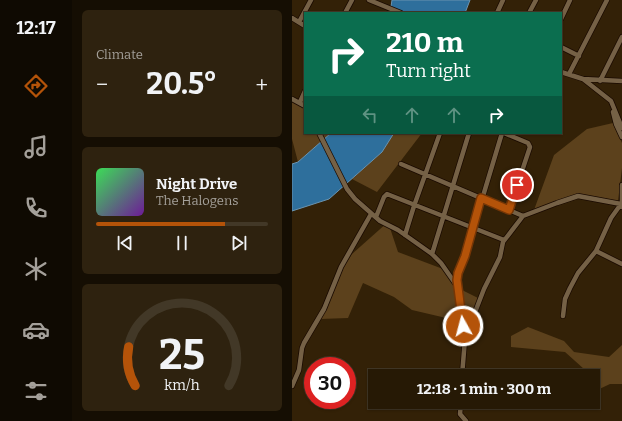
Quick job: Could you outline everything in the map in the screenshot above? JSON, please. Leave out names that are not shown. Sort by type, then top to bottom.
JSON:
[{"type":"street","points":[[304,12],[311,0]]},
{"type":"street","points":[[346,12],[352,0]]},
{"type":"street","points":[[369,0],[399,12]]},
{"type":"street","points":[[497,12],[503,0]]},
{"type":"street","points":[[530,12],[536,0]]},
{"type":"street","points":[[562,17],[570,0]]},
{"type":"street","points":[[570,74],[608,0]]},
{"type":"street","points":[[299,22],[304,13]]},
{"type":"street","points":[[292,18],[304,25]]},
{"type":"street","points":[[600,81],[622,37]]},
{"type":"street","points":[[562,48],[579,56]]},
{"type":"street","points":[[562,72],[582,79],[611,101],[622,128]]},
{"type":"street","points":[[582,79],[622,81]]},
{"type":"street","points":[[300,102],[304,93]]},
{"type":"street","points":[[292,99],[304,105]]},
{"type":"street","points":[[611,101],[616,124],[622,137]]},
{"type":"street","points":[[320,134],[347,189],[376,218],[405,235],[432,254],[441,263],[458,287]]},
{"type":"street","points":[[405,235],[440,134]]},
{"type":"street","points":[[432,254],[469,134]]},
{"type":"street","points":[[463,369],[465,339],[458,287],[458,273],[503,134]]},
{"type":"street","points":[[506,134],[528,143],[530,147],[509,210]]},
{"type":"street","points":[[401,164],[523,216]]},
{"type":"street","points":[[563,316],[565,299],[578,273],[596,252],[608,222],[622,206],[622,185]]},
{"type":"street","points":[[376,218],[385,195],[387,194],[414,206],[444,216],[504,240]]},
{"type":"street","points":[[465,339],[484,289],[500,257],[504,240],[513,231],[523,216],[557,202],[578,196],[622,206]]},
{"type":"street","points":[[292,386],[299,370],[302,348],[324,309],[342,267],[371,214]]},
{"type":"street","points":[[596,252],[622,264]]},
{"type":"street","points":[[459,421],[461,409]]},
{"type":"street","points":[[461,415],[466,421]]},
{"type":"shaded area","points":[[292,99],[304,100],[304,134],[330,134],[298,162],[292,139]]},
{"type":"shaded area","points":[[613,123],[622,143],[622,168],[618,201],[577,194],[534,210],[554,155],[587,129]]},
{"type":"shaded area","points":[[393,134],[421,134],[377,192],[352,179],[382,152]]},
{"type":"shaded area","points":[[388,222],[398,252],[443,269],[456,287],[459,321],[412,310],[394,297],[363,283],[348,318],[320,319],[341,271],[352,254]]},
{"type":"shaded area","points":[[460,289],[480,299],[466,333]]},
{"type":"shaded area","points":[[528,327],[564,341],[574,352],[609,357],[622,345],[622,384],[610,384],[600,389],[600,369],[584,369],[565,352],[511,347],[511,336]]},
{"type":"water","points":[[392,0],[470,0],[465,12],[390,12]]},
{"type":"water","points":[[330,134],[393,134],[382,152],[329,199],[292,211],[292,164],[298,162]]},
{"type":"route","points":[[463,326],[457,280],[481,198],[509,210],[517,185]]}]
